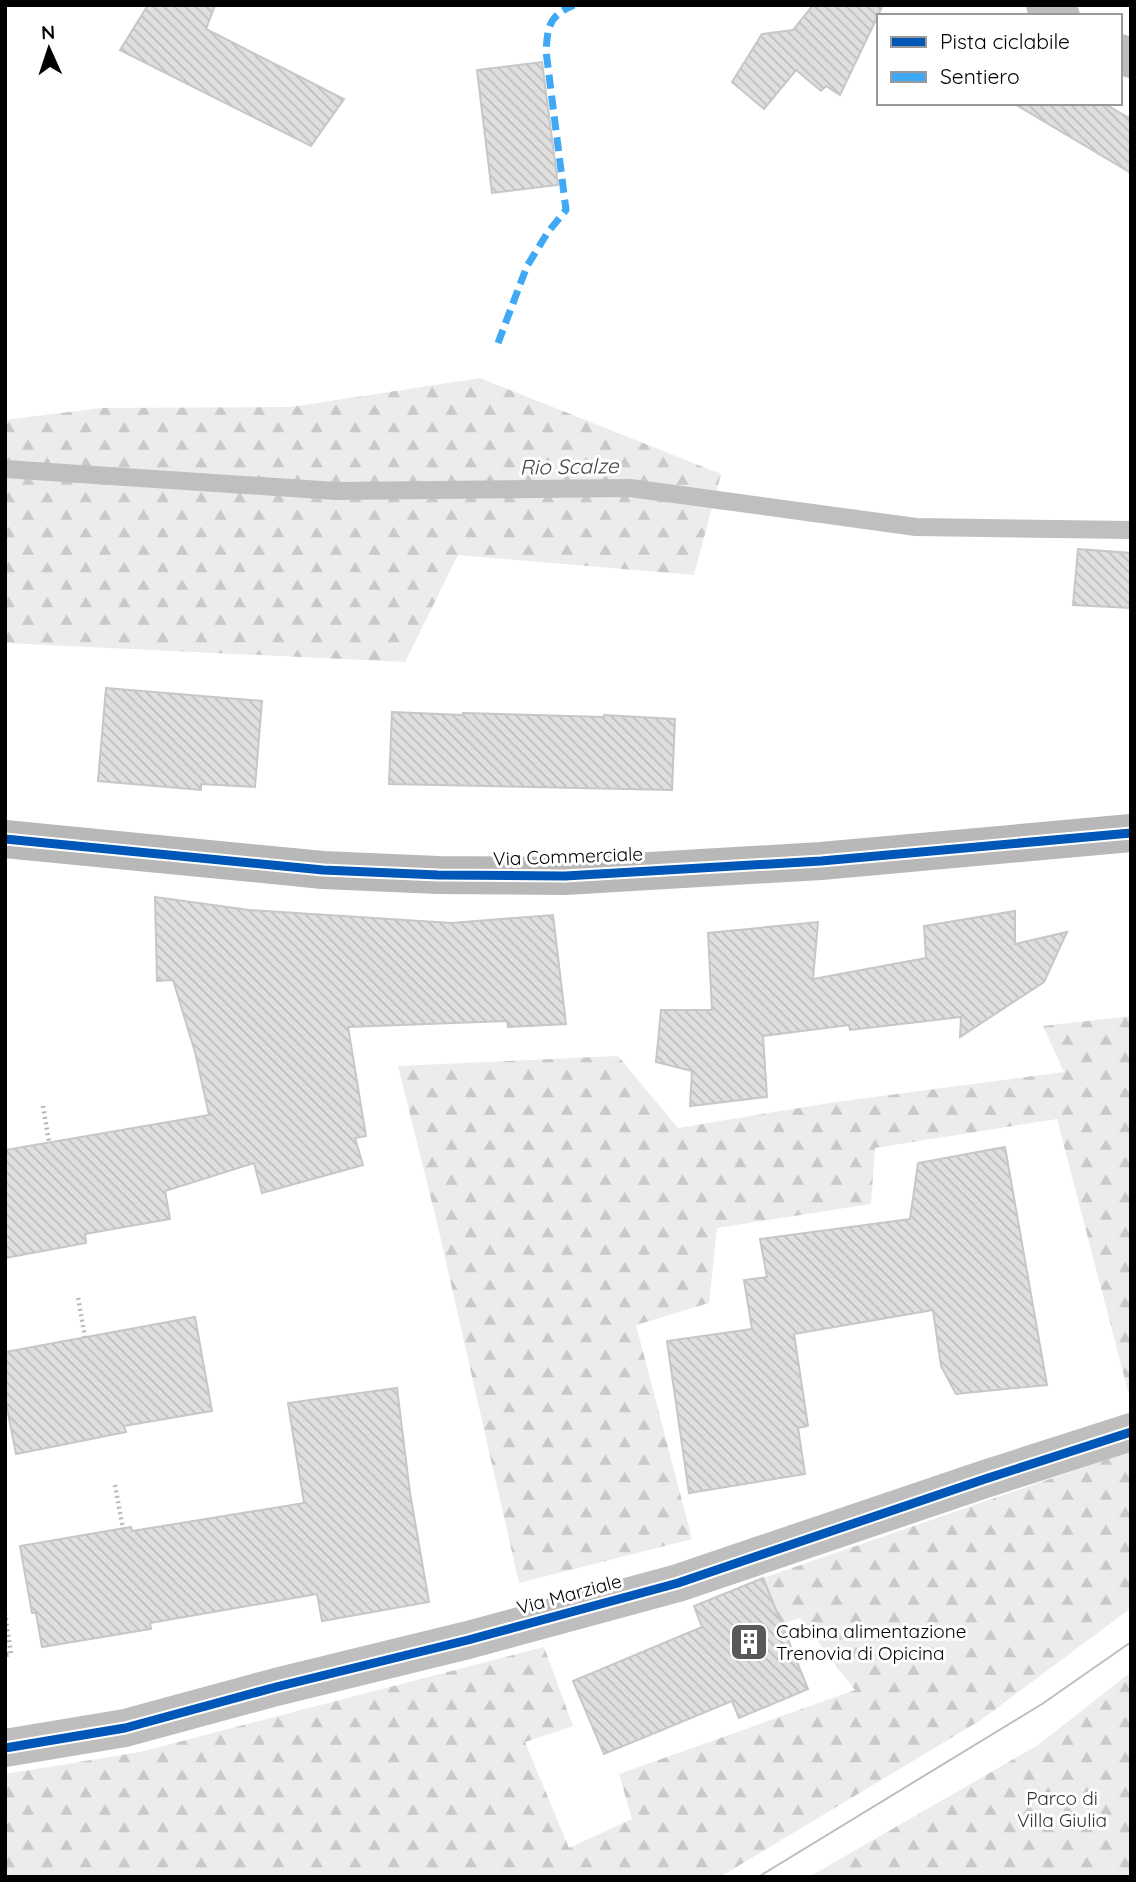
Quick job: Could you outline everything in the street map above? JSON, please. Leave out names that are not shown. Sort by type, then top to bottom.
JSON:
[{"type":"main road","name":"Via Commerciale","points":[[5,839],[323,870],[438,875],[565,876],[821,861],[1131,833]]},
{"type":"street","name":"Via Marziale","points":[[5,1748],[125,1728],[678,1583],[1131,1432]]},
{"type":"path","points":[[43,1107],[49,1142]]},
{"type":"path","points":[[78,1298],[85,1337]]},
{"type":"path","points":[[115,1485],[122,1529]]},
{"type":"path","points":[[5,1613],[11,1654],[5,1655]]},
{"type":"green space","points":[[480,378],[721,474],[694,575],[458,555],[405,662],[5,643],[5,420],[101,408],[291,407]]},
{"type":"green space","points":[[1131,1016],[1131,1403],[1057,1119],[875,1148],[871,1204],[717,1228],[709,1303],[636,1325],[692,1539],[519,1583],[438,1227],[398,1066],[618,1056],[678,1128],[829,1103],[1064,1072],[1043,1026]]},
{"type":"green space","points":[[1131,1451],[1131,1608],[981,1720],[720,1877],[5,1877],[5,1774],[140,1752],[544,1647],[573,1726],[525,1742],[569,1848],[632,1819],[619,1774],[855,1690],[800,1618],[782,1624],[763,1578]]},
{"type":"green space","name":"Parco di Villa Giulia","points":[[1131,1672],[1131,1877],[809,1877],[1038,1745]]},
{"type":"building","points":[[148,5],[215,5],[206,29],[344,99],[311,146],[120,50]]},
{"type":"building","points":[[813,5],[883,5],[840,95],[826,86],[821,91],[796,70],[764,109],[732,82],[762,34],[793,30]]},
{"type":"building","points":[[542,62],[558,185],[492,193],[477,70]]},
{"type":"building","points":[[1016,105],[1106,105],[1131,119],[1131,173]]},
{"type":"building","points":[[1078,549],[1131,553],[1131,608],[1073,605]]},
{"type":"building","points":[[106,688],[262,701],[255,787],[201,784],[201,790],[98,781]]},
{"type":"building","points":[[392,712],[604,715],[675,719],[672,790],[389,784]]},
{"type":"building","points":[[155,897],[249,910],[451,923],[553,915],[566,1024],[508,1027],[507,1021],[348,1027],[366,1136],[355,1138],[363,1165],[262,1193],[254,1163],[165,1191],[170,1219],[85,1234],[86,1243],[5,1258],[5,1150],[209,1115],[195,1052],[173,980],[157,981]]},
{"type":"building","points":[[1015,911],[1015,944],[1067,932],[1044,982],[960,1037],[961,1017],[850,1030],[849,1025],[763,1036],[767,1097],[690,1106],[692,1071],[656,1062],[661,1010],[712,1010],[708,933],[818,922],[813,979],[926,958],[924,926]]},
{"type":"building","points":[[1005,1147],[1047,1385],[956,1394],[941,1366],[933,1310],[794,1334],[808,1426],[798,1428],[805,1474],[689,1493],[667,1341],[752,1329],[744,1280],[767,1277],[760,1239],[910,1219],[918,1163]]},
{"type":"building","points":[[195,1317],[212,1411],[124,1426],[126,1432],[16,1454],[5,1398],[5,1352]]},
{"type":"building","points":[[397,1388],[410,1493],[429,1602],[322,1621],[317,1594],[150,1623],[151,1629],[42,1647],[36,1613],[32,1613],[20,1546],[131,1527],[132,1531],[304,1503],[288,1403]]},
{"type":"building","points":[[763,1578],[808,1689],[739,1718],[732,1701],[604,1754],[573,1681],[702,1627],[694,1606]]},
{"type":"waterway","name":"Rio Scalze","points":[[5,469],[336,491],[630,488],[916,527],[1131,530]]},
{"type":"tram line","points":[[758,1877],[1042,1704],[1131,1642]]},
{"type":"marked path","points":[[498,343],[527,266],[548,232],[566,210],[546,51],[551,22],[559,13],[574,5]]},
{"type":"cycle path","points":[[5,839],[323,870],[438,875],[565,876],[821,861],[1131,833]]},
{"type":"cycle path","points":[[5,1748],[125,1728],[678,1583],[1131,1432]]},
{"type":"place","name":"Cabina alimentazione Trenovia di Opicina","points":[[749,1642]]}]
